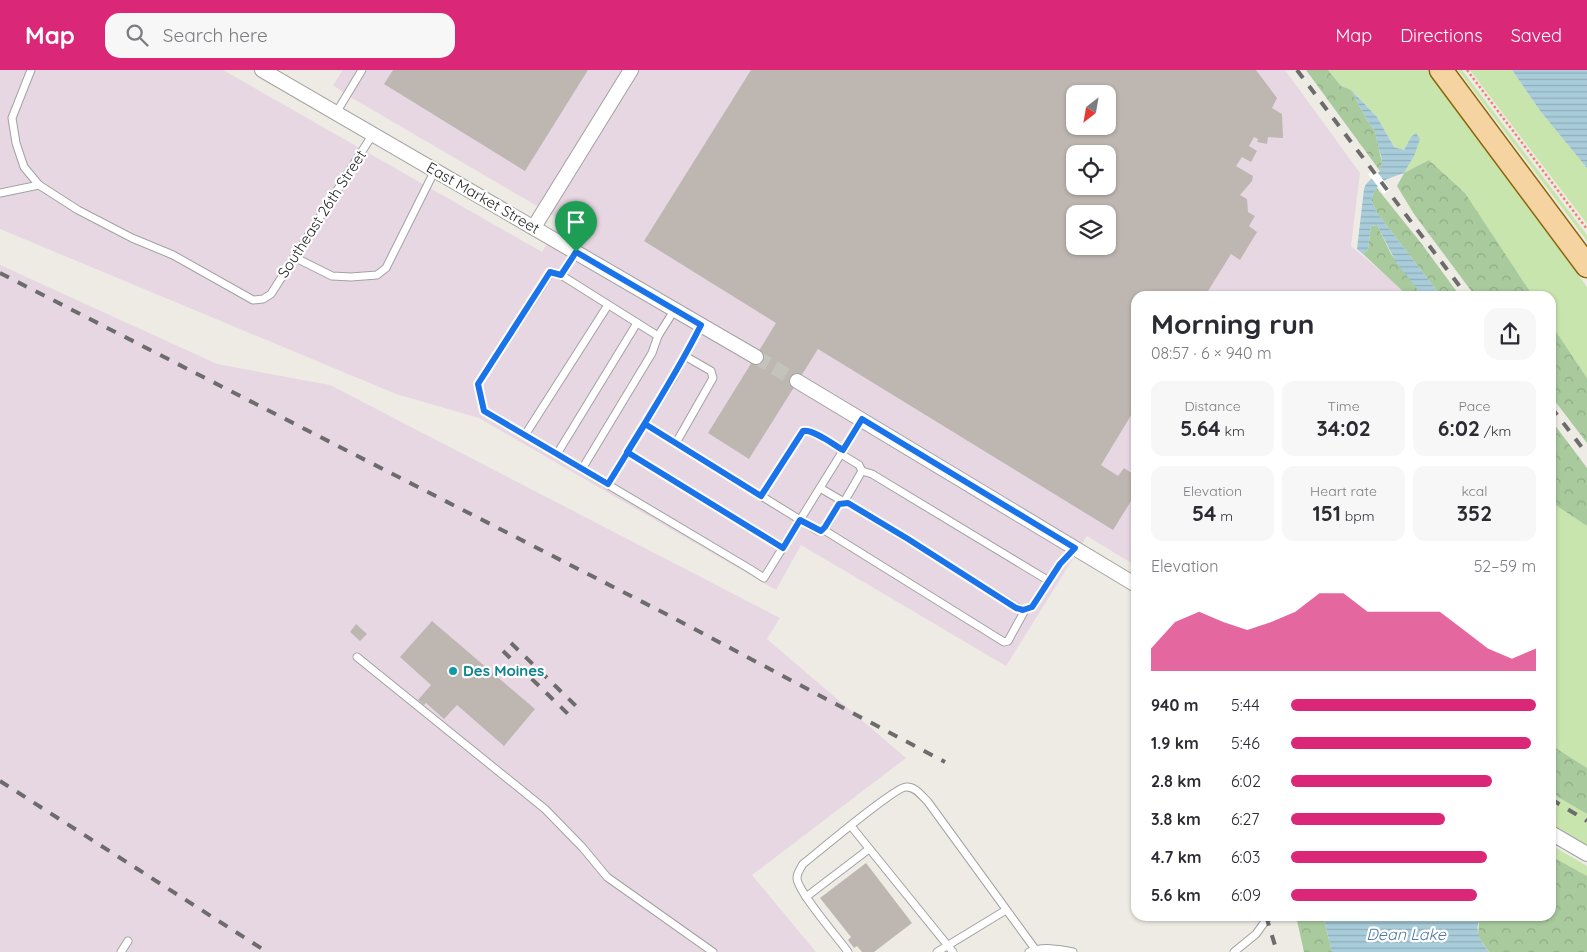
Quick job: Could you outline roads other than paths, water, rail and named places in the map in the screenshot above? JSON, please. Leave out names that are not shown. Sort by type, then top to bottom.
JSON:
[{"type":"main road","points":[[1441,70],[1587,266]]},
{"type":"street","name":"East Market Street","points":[[262,70],[756,357]]},
{"type":"street","points":[[534,227],[630,70]]},
{"type":"street","points":[[797,381],[1131,582]]},
{"type":"street","points":[[1556,836],[1587,854]]},
{"type":"lane","points":[[0,193],[39,185],[24,168],[16,143],[12,118],[31,70]]},
{"type":"lane","points":[[336,113],[362,70]]},
{"type":"lane","name":"Southeast 26th Street","points":[[39,185],[78,210],[132,238],[173,255],[253,300],[263,299],[271,294],[373,134]]},
{"type":"lane","points":[[294,257],[332,276],[377,276],[386,268],[436,170]]},
{"type":"lane","points":[[561,275],[576,252]]},
{"type":"lane","points":[[658,336],[561,275],[550,272],[478,384],[484,411],[764,578],[862,419]]},
{"type":"lane","points":[[525,435],[608,304]]},
{"type":"lane","points":[[582,469],[652,352],[658,336],[675,309]]},
{"type":"lane","points":[[557,454],[637,323]]},
{"type":"lane","points":[[608,484],[685,356],[701,325]]},
{"type":"lane","points":[[676,443],[713,378],[711,371],[685,356]]},
{"type":"lane","points":[[645,424],[818,531],[824,530],[1004,642],[1008,641],[1024,610]]},
{"type":"lane","points":[[761,496],[803,431],[807,430],[815,434],[861,466],[862,471],[844,502],[836,508],[824,530]]},
{"type":"lane","points":[[627,452],[783,548]]},
{"type":"lane","points":[[862,471],[872,474],[1049,582]]},
{"type":"lane","points":[[820,488],[908,539],[1016,608],[1024,610],[1032,607],[1060,564],[1075,548]]},
{"type":"lane","points":[[357,657],[544,809],[583,848],[607,877],[713,952]]},
{"type":"lane","points":[[848,952],[806,897],[797,880],[798,871],[803,864],[888,797],[904,787],[911,787],[919,792],[928,802],[1006,910],[1032,951],[1049,948],[1073,952]]},
{"type":"lane","points":[[851,826],[952,952]]},
{"type":"lane","points":[[806,897],[869,849]]},
{"type":"lane","points":[[936,952],[1006,910]]},
{"type":"lane","points":[[1234,952],[1256,934],[1265,921]]},
{"type":"lane","points":[[121,952],[128,942]]},
{"type":"water","points":[[1512,70],[1587,70],[1587,168],[1541,112]]},
{"type":"water","points":[[1351,90],[1377,117],[1394,147],[1404,150],[1411,137],[1416,133],[1420,139],[1414,156],[1404,173],[1383,181],[1371,200],[1377,213],[1437,291],[1419,291],[1397,264],[1377,225],[1371,226],[1368,249],[1363,254],[1357,249],[1364,189],[1366,184],[1380,171],[1382,163],[1375,131]]},
{"type":"water","name":"Dean Lake","points":[[1324,921],[1479,921],[1479,935],[1489,952],[1332,952]]},
{"type":"tunnel","points":[[756,357],[797,381]]},
{"type":"railway","points":[[1297,70],[1463,291]]},
{"type":"railway","points":[[0,273],[668,615],[945,762]]},
{"type":"railway","points":[[1556,414],[1587,454]]},
{"type":"railway","points":[[511,643],[576,706]]},
{"type":"railway","points":[[503,651],[568,714]]},
{"type":"railway","points":[[0,781],[267,952]]},
{"type":"railway","points":[[1556,802],[1587,821]]},
{"type":"railway","points":[[1268,921],[1277,952]]},
{"type":"place","name":"Des Moines","points":[[453,671]]}]
